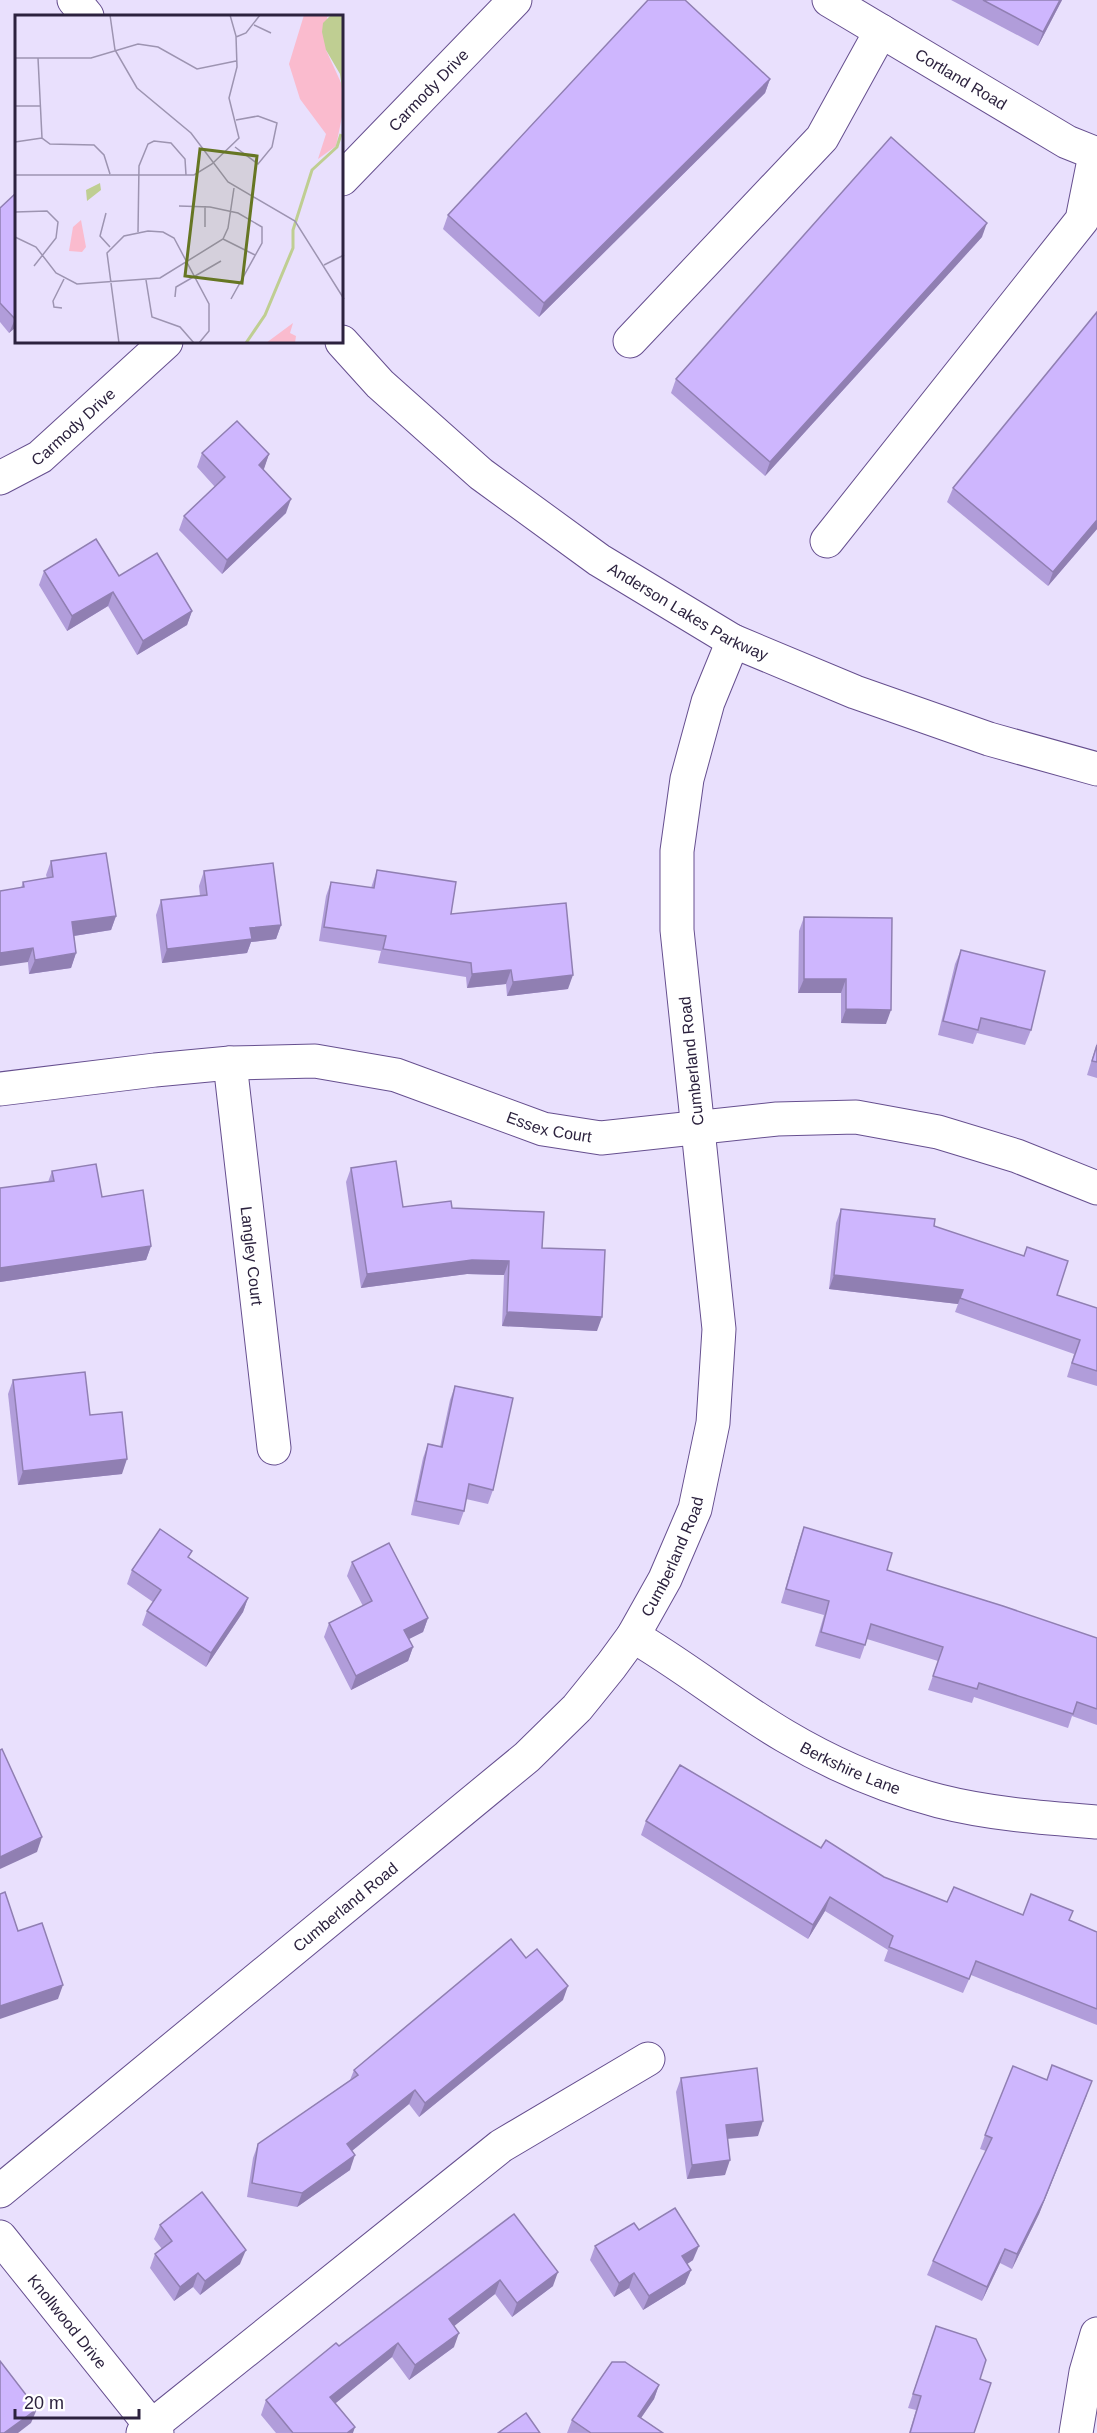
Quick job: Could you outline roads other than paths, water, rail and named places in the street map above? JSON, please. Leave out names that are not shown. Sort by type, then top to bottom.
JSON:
[{"type":"street","points":[[74,0],[86,15]]},
{"type":"street","name":"Carmody Drive","points":[[344,177],[516,0]]},
{"type":"street","name":"Cortland Road","points":[[829,0],[1067,142],[1096,155]]},
{"type":"street","points":[[630,341],[822,138],[881,31]]},
{"type":"street","points":[[827,541],[1082,220],[1096,155]]},
{"type":"street","name":"Carmody Drive","points":[[0,478],[40,457],[164,344]]},
{"type":"street","name":"Anderson Lakes Parkway","points":[[344,344],[380,384],[481,474],[599,560],[733,641],[855,692],[989,739],[1097,769]]},
{"type":"street","name":"Cumberland Road","points":[[0,2191],[527,1757],[577,1708],[633,1636],[666,1579],[695,1509],[713,1423],[719,1329],[677,930],[677,850],[687,779],[708,702],[733,641]]},
{"type":"street","name":"Essex Court","points":[[0,1089],[230,1063],[315,1061],[396,1075],[543,1129],[601,1138],[777,1119],[856,1117],[938,1132],[1017,1156],[1097,1188]]},
{"type":"street","name":"Langley Court","points":[[230,1063],[274,1448]]},
{"type":"street","name":"Berkshire Lane","points":[[633,1636],[681,1664],[786,1737],[853,1771],[939,1801],[1030,1817],[1097,1822]]},
{"type":"street","points":[[150,2431],[501,2146],[648,2059]]},
{"type":"street","name":"Knollwood Drive","points":[[0,2237],[150,2431]]},
{"type":"street","points":[[1076,2433],[1086,2372],[1097,2334]]}]
